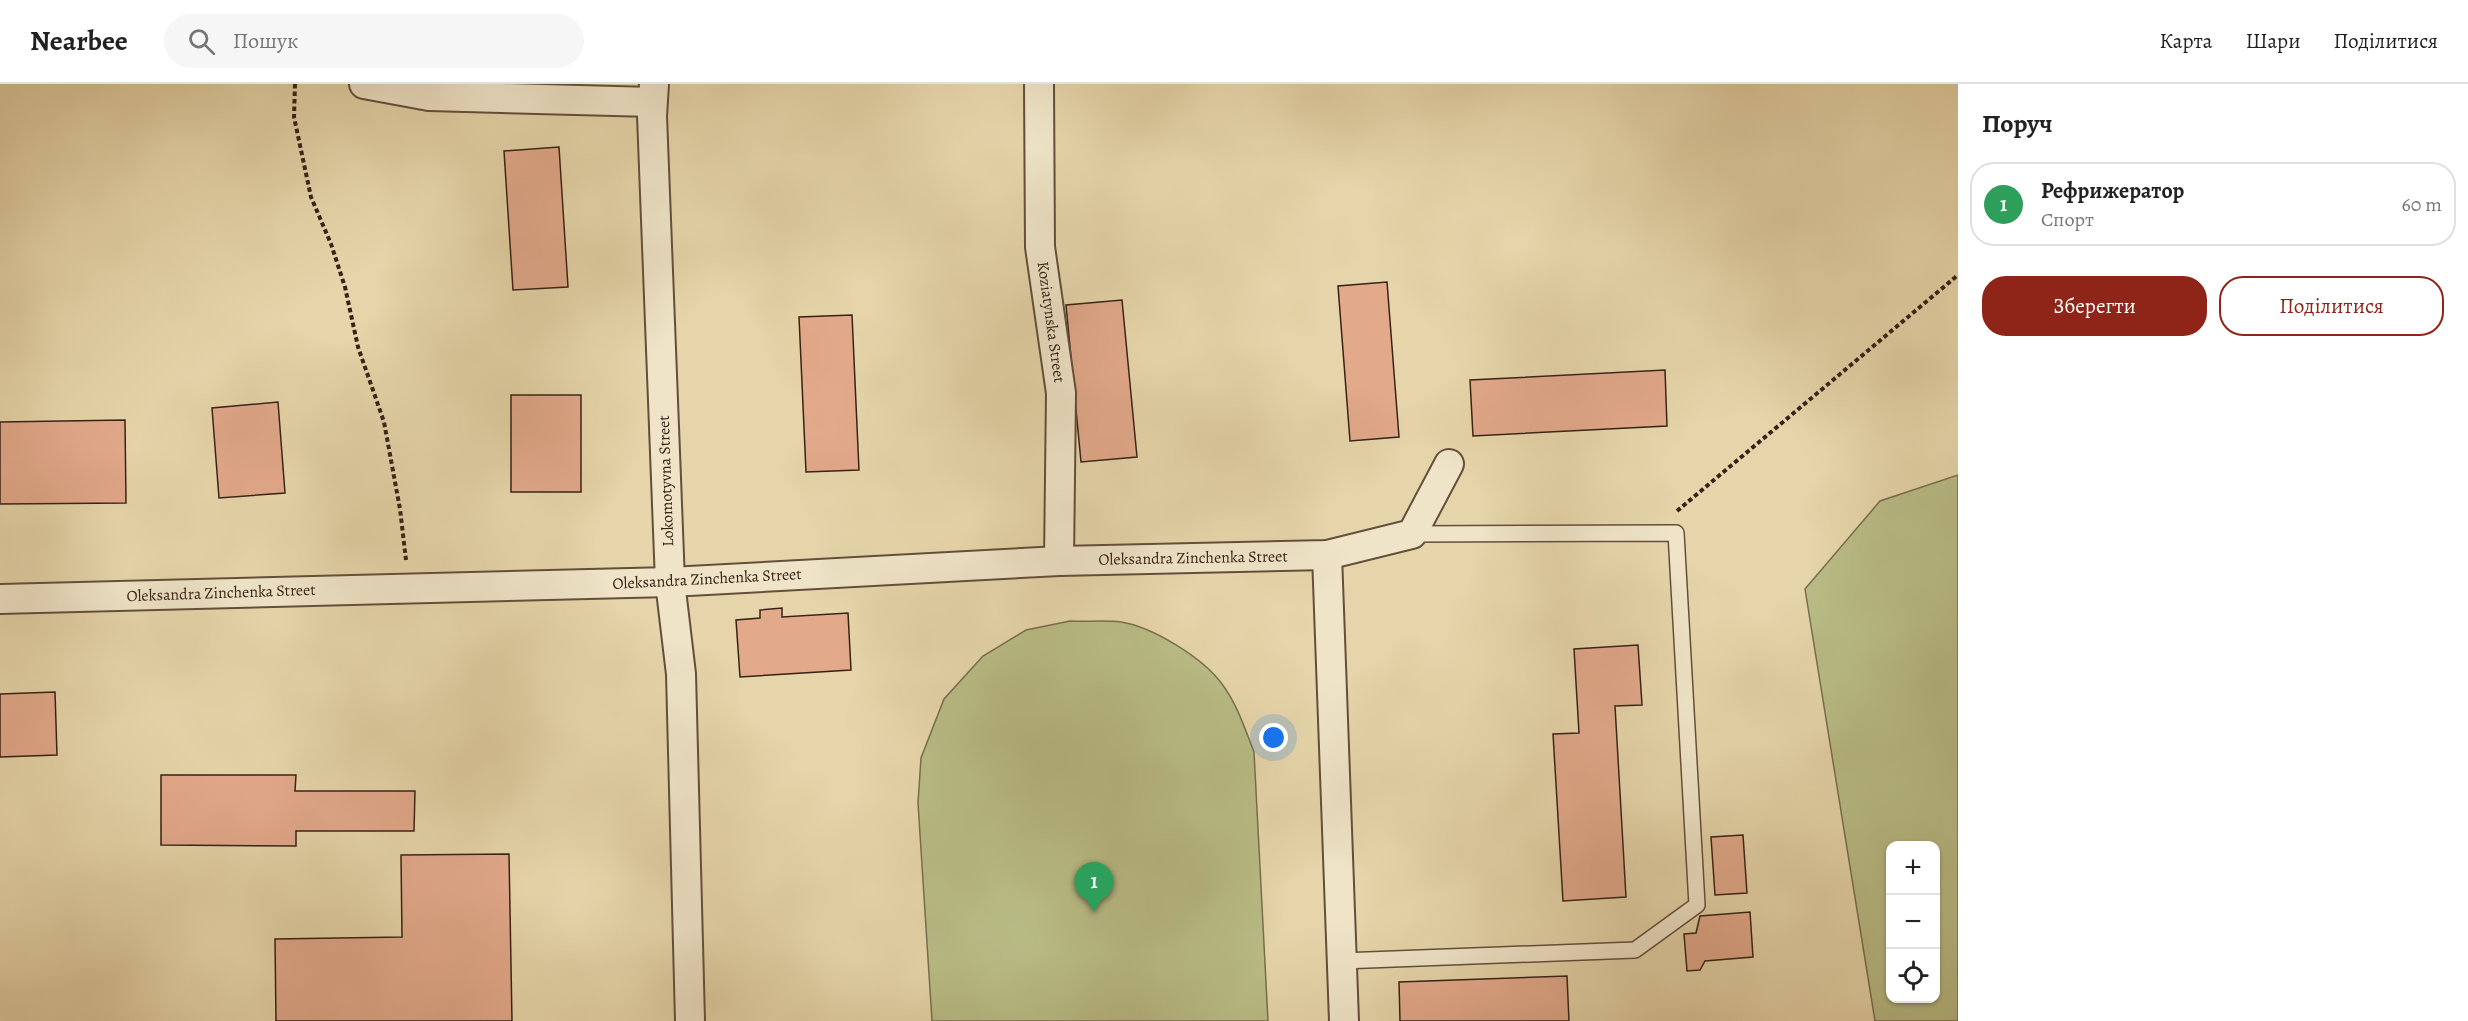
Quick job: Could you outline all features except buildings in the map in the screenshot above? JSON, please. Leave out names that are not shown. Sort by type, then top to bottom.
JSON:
[{"type":"street","points":[[364,84],[429,96],[653,93]]},
{"type":"street","name":"Koziatynska Street","points":[[1039,84],[1040,247],[1061,393],[1059,561]]},
{"type":"street","name":"Lokomotyvna Street","points":[[653,93],[670,582],[681,674],[690,1021]]},
{"type":"street","points":[[1412,534],[1449,464]]},
{"type":"street","name":"Oleksandra Zinchenka Street","points":[[0,599],[670,582],[1059,561],[1328,555],[1412,534]]},
{"type":"street","points":[[1328,555],[1344,1021]]},
{"type":"lane","points":[[1341,962],[1635,950],[1697,905],[1676,533],[1412,534]]},
{"type":"path","points":[[295,84],[294,117],[311,197],[331,244],[345,287],[358,346],[384,422],[400,509],[409,588]]},
{"type":"path","points":[[1651,533],[1958,275]]},
{"type":"green space","points":[[1958,475],[1958,1021],[1875,1021],[1805,589],[1880,501]]},
{"type":"green space","points":[[1070,621],[1121,622],[1162,637],[1190,654],[1214,674],[1236,708],[1254,752],[1268,1021],[932,1021],[918,803],[921,758],[944,699],[983,656],[1026,630]]},
{"type":"place","name":"Рефрижератор","points":[[1094,912]]}]
